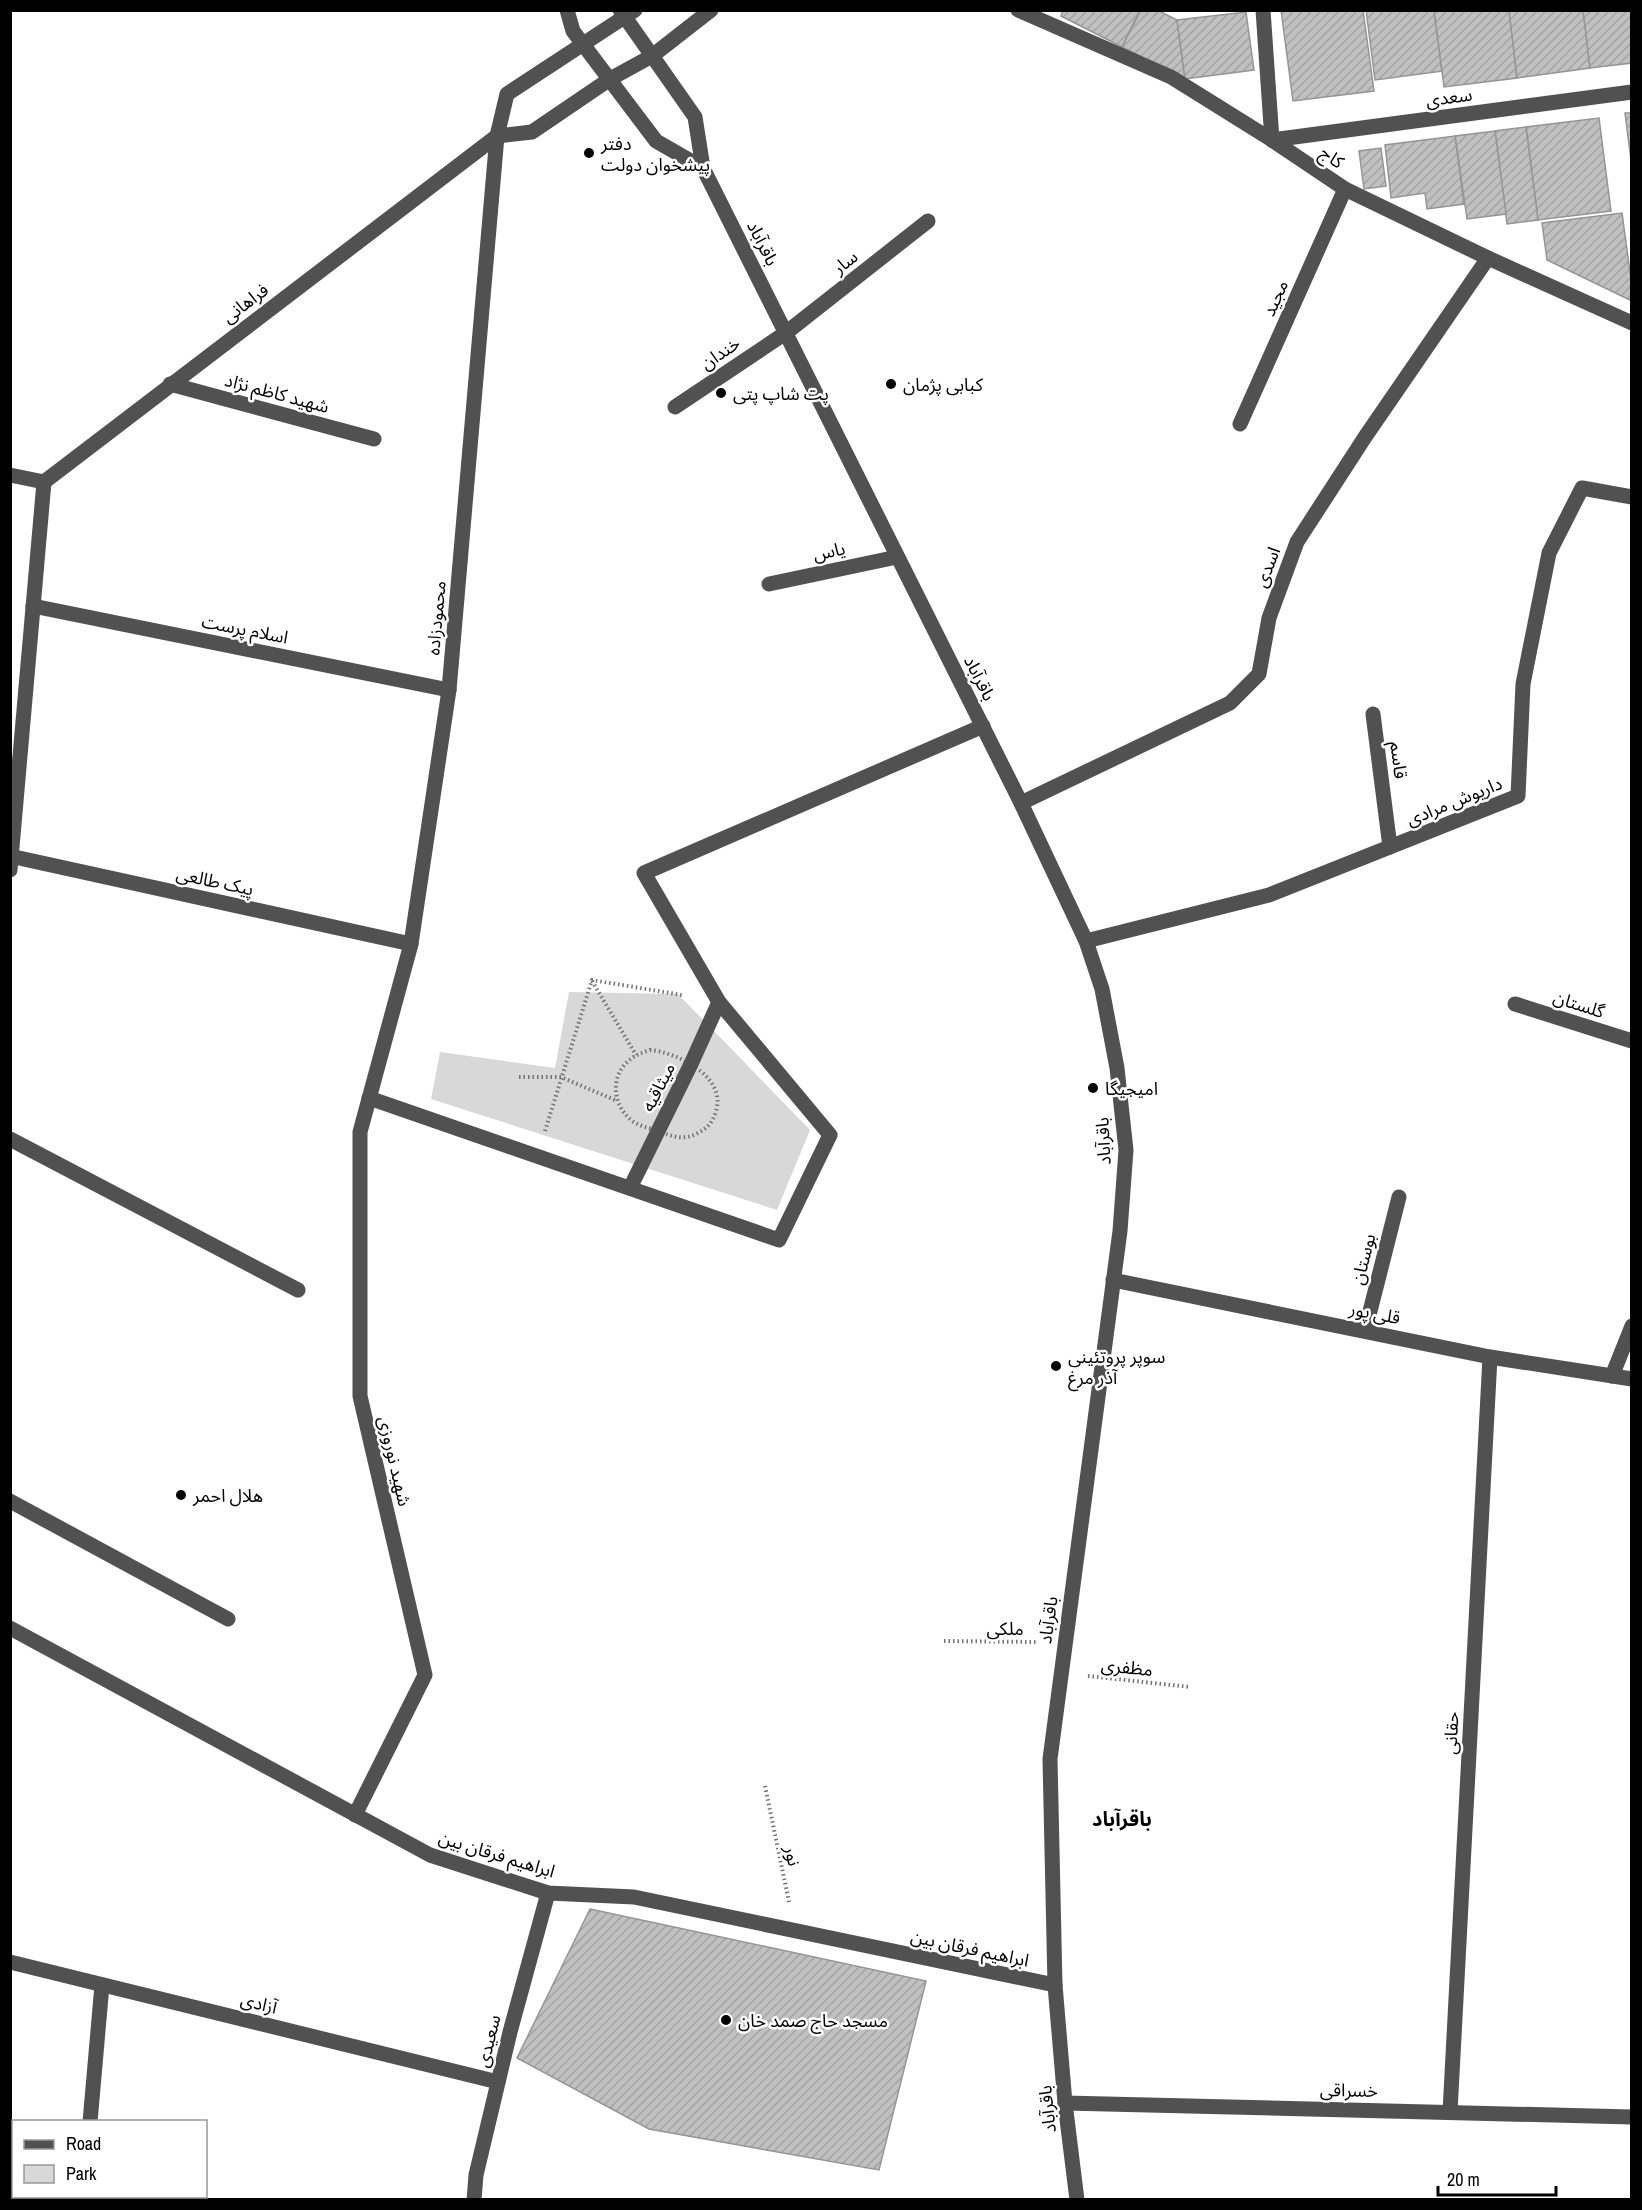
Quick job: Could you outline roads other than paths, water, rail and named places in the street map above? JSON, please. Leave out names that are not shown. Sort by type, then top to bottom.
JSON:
[{"type":"street","points":[[567,10],[573,31],[656,141],[703,168]]},
{"type":"street","points":[[627,13],[584,45],[507,94],[497,136],[532,132],[610,80],[652,56],[711,10]]},
{"type":"street","name":"کاج","points":[[1018,10],[1171,77],[1345,189],[1488,258],[1632,323]]},
{"type":"street","points":[[1263,10],[1272,140]]},
{"type":"street","name":"باقرآباد","points":[[627,13],[652,56],[695,117],[703,168],[1021,803],[1086,941],[1102,989],[1117,1068],[1126,1150],[1120,1231],[1050,1759],[1055,1985],[1065,2103],[1077,2199]]},
{"type":"street","name":"سعدی","points":[[1272,140],[1632,92]]},
{"type":"street","name":"فراهانی","points":[[44,482],[497,136]]},
{"type":"street","name":"محمودزاده","points":[[369,1098],[411,944],[449,690],[497,136]]},
{"type":"street","name":"مجید","points":[[1240,424],[1345,189]]},
{"type":"street","name":"سار","points":[[787,332],[928,221]]},
{"type":"street","name":"اسدی","points":[[1021,803],[1230,703],[1259,674],[1269,618],[1297,542],[1365,437],[1488,258]]},
{"type":"street","name":"خندان","points":[[675,407],[787,332]]},
{"type":"street","name":"شهید کاظم نژاد","points":[[170,384],[374,439]]},
{"type":"street","points":[[10,475],[44,482],[33,606],[17,715],[11,861]]},
{"type":"street","name":"داریوش مرادی","points":[[1086,941],[1269,895],[1518,796],[1523,684],[1549,553],[1582,488],[1632,497]]},
{"type":"street","name":"یاس","points":[[769,584],[897,557]]},
{"type":"street","name":"اسلام پرست","points":[[33,606],[449,690]]},
{"type":"street","name":"قاسم","points":[[1373,714],[1390,847]]},
{"type":"street","points":[[369,1098],[779,1240],[830,1135],[718,1002],[644,873],[983,726]]},
{"type":"street","name":"پیک طالعی","points":[[11,861],[411,944]]},
{"type":"street","name":"میثاقیه","points":[[630,1188],[691,1064],[718,1002]]},
{"type":"street","name":"گلستان","points":[[1515,1004],[1632,1041]]},
{"type":"street","name":"شهید نوروزی","points":[[355,1815],[424,1675],[360,1396],[360,1132],[369,1098]]},
{"type":"street","points":[[10,1139],[298,1290]]},
{"type":"street","name":"بوستان","points":[[1365,1331],[1399,1197]]},
{"type":"street","name":"قلی پور","points":[[1113,1280],[1490,1357],[1632,1379]]},
{"type":"street","points":[[1612,1376],[1632,1326]]},
{"type":"street","name":"حقانی","points":[[1450,2112],[1490,1357]]},
{"type":"street","points":[[10,1501],[228,1618]]},
{"type":"street","name":"ابراهیم فرقان بین","points":[[10,1628],[430,1855],[548,1893],[634,1897],[1055,1985]]},
{"type":"street","name":"سعیدی","points":[[474,2199],[476,2175],[498,2082],[548,1893]]},
{"type":"street","name":"آزادی","points":[[10,1962],[498,2082]]},
{"type":"street","points":[[90,2120],[102,1985]]},
{"type":"street","name":"خسراقی","points":[[1065,2103],[1632,2117]]},
{"type":"place","name":"دفتر پیشخوان دولت","points":[[589,153]]},
{"type":"place","name":"کبابی پژمان","points":[[891,384]]},
{"type":"place","name":"پت شاپ پتی","points":[[721,393]]},
{"type":"place","name":"امیجیگا","points":[[1093,1088]]},
{"type":"place","name":"سوپر پروتئینی آذر مرغ","points":[[1056,1366]]},
{"type":"place","name":"هلال احمر","points":[[181,1495]]},
{"type":"place","name":"مسجد حاج صمد خان","points":[[726,2020]]},
{"type":"district","name":"باقرآباد","points":[[1122,1818]]}]
